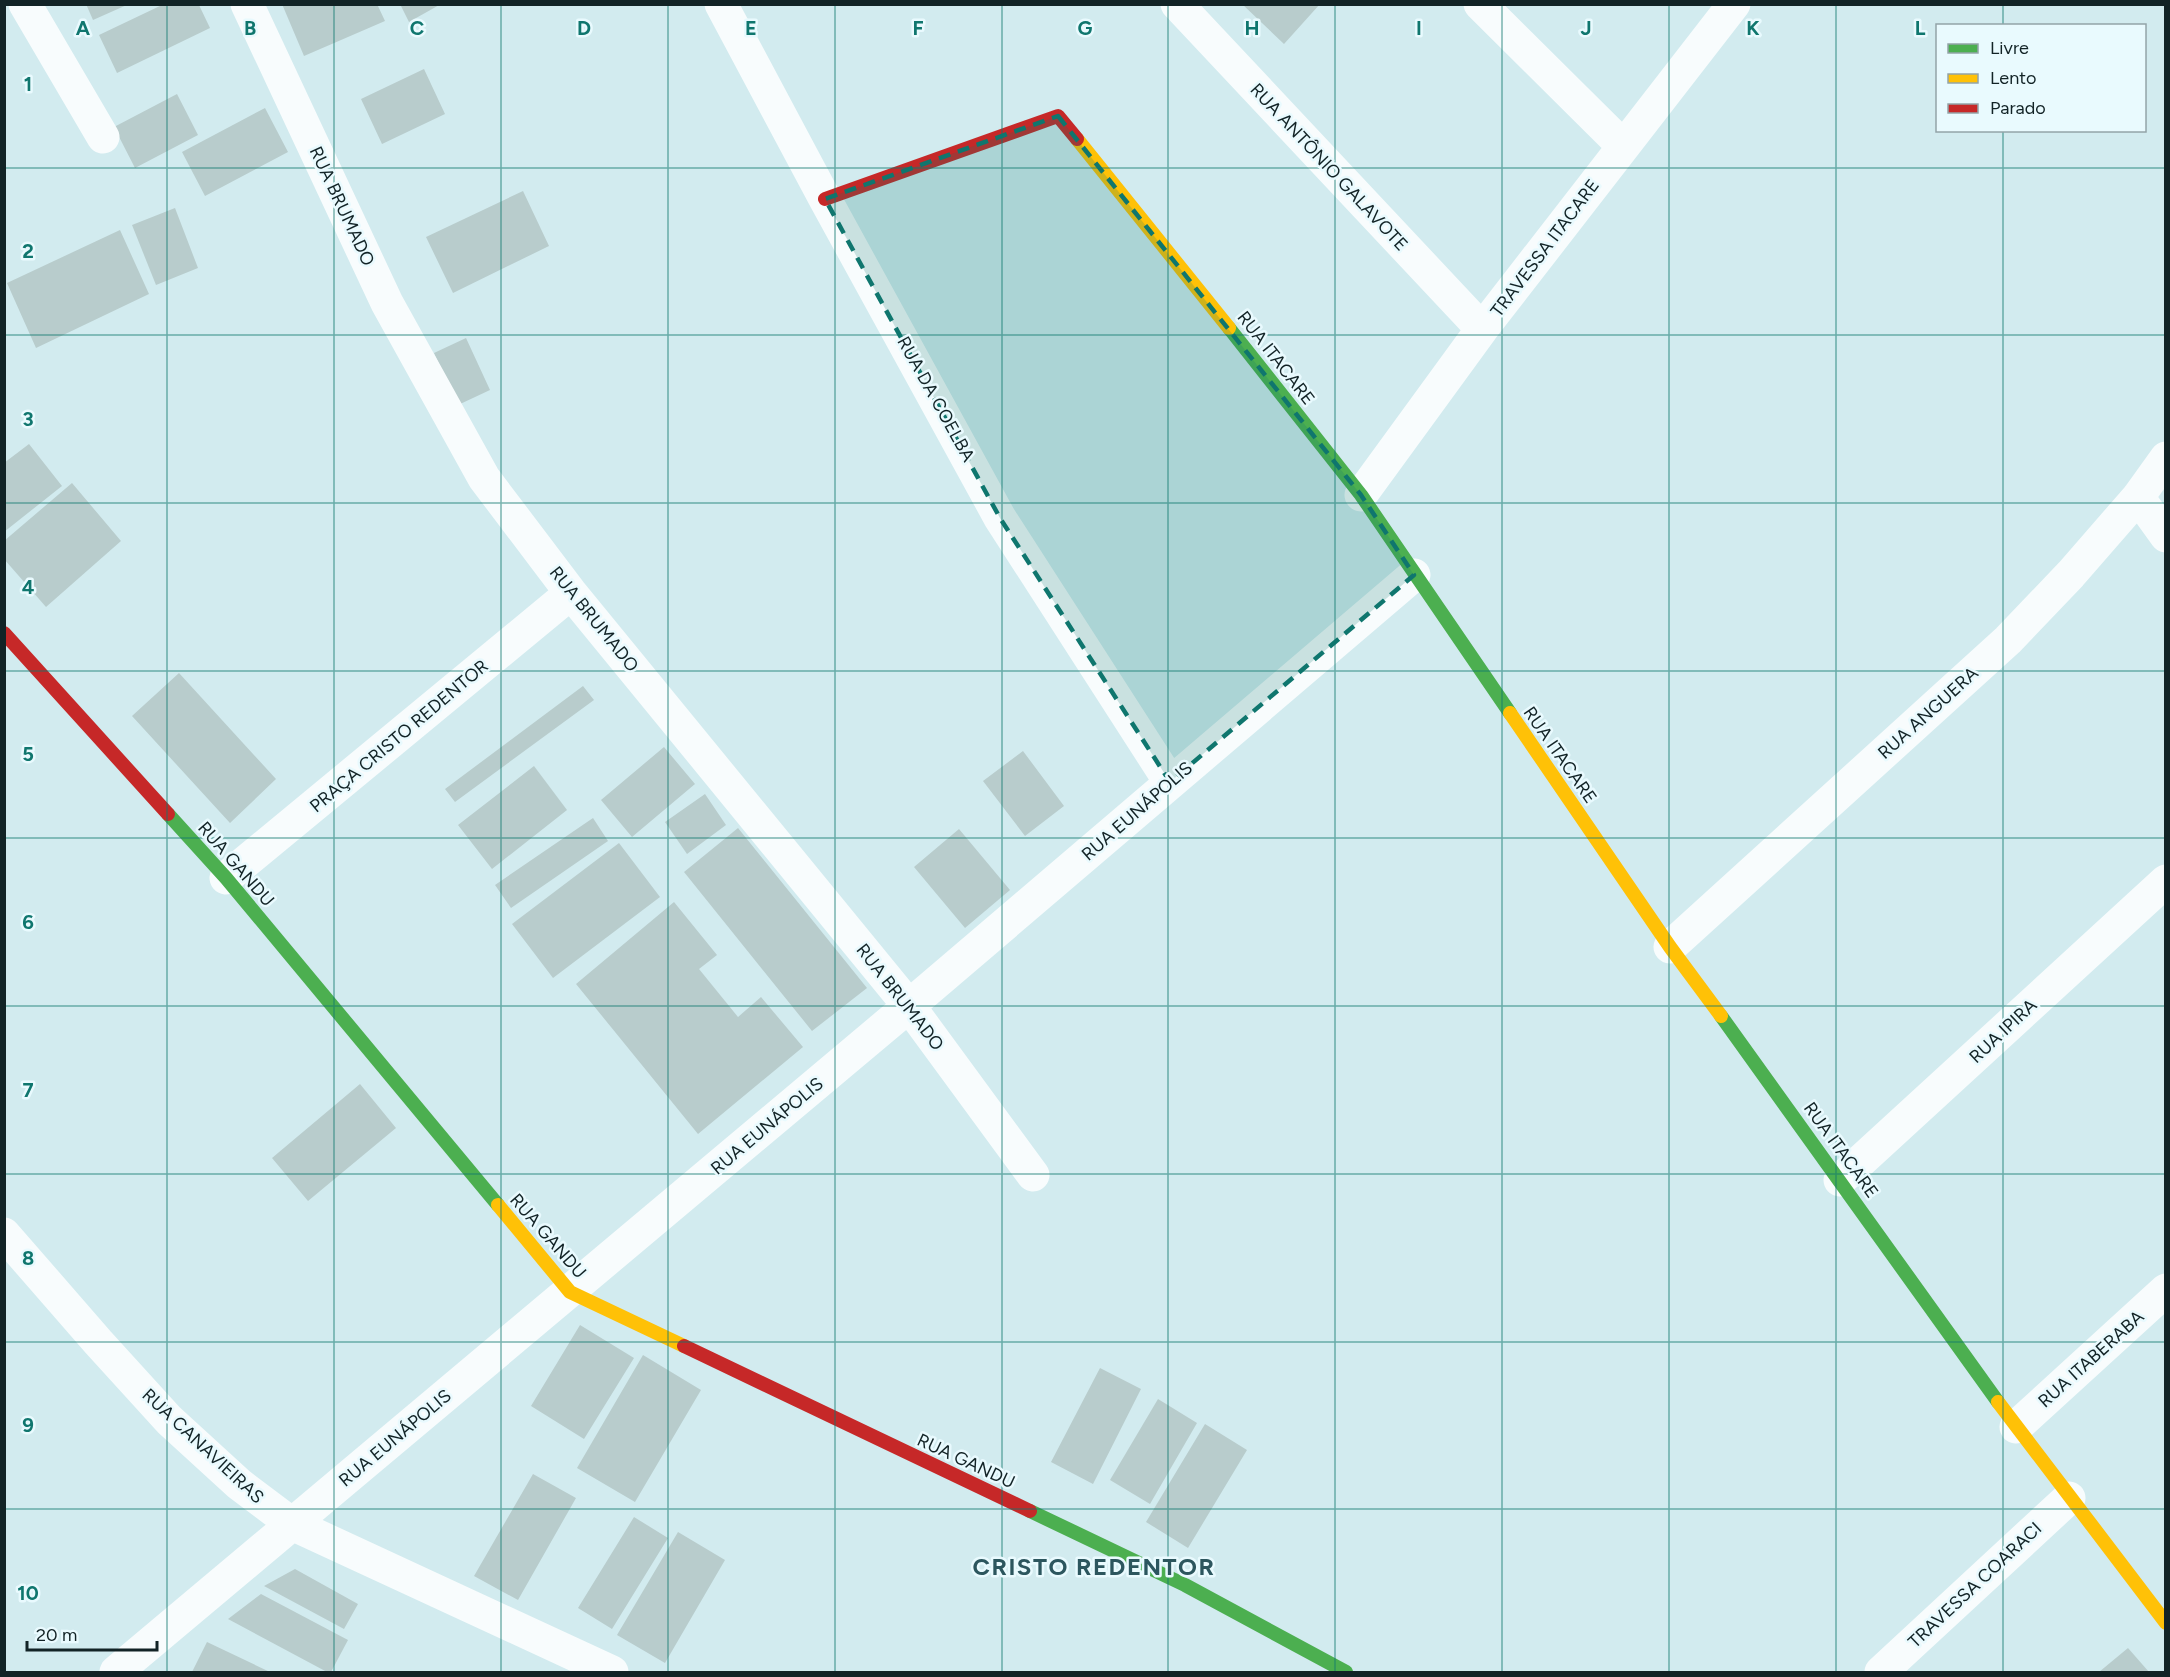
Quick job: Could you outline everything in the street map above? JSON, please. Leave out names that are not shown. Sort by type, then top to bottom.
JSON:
[{"type":"street","points":[[25,4],[103,137]]},
{"type":"street","name":"RUA BRUMADO","points":[[247,4],[387,303],[484,478],[571,593],[909,1006],[1033,1175]]},
{"type":"street","name":"RUA DA COELBA","points":[[721,4],[1000,518],[1170,783]]},
{"type":"street","name":"RUA ANTÔNIO GALAVOTE","points":[[1177,4],[1482,329]]},
{"type":"street","points":[[1480,4],[1623,146]]},
{"type":"street","name":"TRAVESSA ITACARE","points":[[1361,495],[1482,329],[1734,4]]},
{"type":"street","name":"RUA ITACARE","points":[[825,199],[1058,116],[1361,495],[1670,947],[2016,1427],[2166,1623]]},
{"type":"street","name":"RUA ANGUERA","points":[[1670,947],[2008,640],[2071,574],[2138,497],[2166,458]]},
{"type":"street","points":[[2138,497],[2166,536]]},
{"type":"street","name":"RUA EUNÁPOLIS","points":[[116,1672],[909,1006],[1414,575]]},
{"type":"street","name":"PRAÇA CRISTO REDENTOR","points":[[226,878],[571,593]]},
{"type":"street","name":"RUA GANDU","points":[[4,633],[226,878],[570,1292],[1185,1585],[1346,1672]]},
{"type":"street","name":"RUA IPIRA","points":[[1840,1180],[2166,881]]},
{"type":"street","name":"RUA CANAVIEIRAS","points":[[4,1234],[169,1420],[239,1484],[292,1524],[612,1672]]},
{"type":"street","name":"RUA ITABERABA","points":[[2016,1427],[2166,1290]]},
{"type":"street","name":"TRAVESSA COARACI","points":[[1881,1672],[2069,1498]]},
{"type":"highlighted area","points":[[1058,116],[1361,495],[1414,575],[1170,782],[1000,518],[825,199]]},
{"type":"building","points":[[86,4],[129,4],[93,20]]},
{"type":"building","points":[[282,4],[377,4],[385,21],[304,56]]},
{"type":"building","points":[[400,4],[441,4],[409,22]]},
{"type":"building","points":[[1242,4],[1320,4],[1284,44]]},
{"type":"building","points":[[162,5],[199,5],[210,28],[117,73],[99,35]]},
{"type":"building","points":[[424,69],[445,114],[382,144],[361,99]]},
{"type":"building","points":[[177,94],[198,135],[135,168],[114,127]]},
{"type":"building","points":[[265,108],[288,152],[205,196],[182,152]]},
{"type":"building","points":[[523,191],[549,246],[453,293],[426,237]]},
{"type":"building","points":[[175,208],[198,268],[156,285],[132,225]]},
{"type":"building","points":[[120,230],[149,294],[36,348],[7,283]]},
{"type":"building","points":[[466,338],[490,390],[458,405],[434,353]]},
{"type":"building","points":[[29,444],[62,486],[4,532],[4,463]]},
{"type":"building","points":[[72,483],[121,541],[46,607],[4,559],[4,541]]},
{"type":"building","points":[[179,673],[276,779],[230,823],[132,716]]},
{"type":"building","points":[[583,686],[594,700],[455,802],[445,789]]},
{"type":"building","points":[[664,747],[695,784],[632,837],[601,800]]},
{"type":"building","points":[[1023,751],[1064,806],[1025,836],[983,781]]},
{"type":"building","points":[[534,766],[567,810],[492,869],[458,825]]},
{"type":"building","points":[[705,794],[726,825],[687,854],[665,822]]},
{"type":"building","points":[[593,818],[608,841],[511,908],[495,885]]},
{"type":"building","points":[[738,828],[867,988],[812,1031],[684,872]]},
{"type":"building","points":[[959,829],[1010,890],[965,928],[914,867]]},
{"type":"building","points":[[619,843],[660,897],[553,978],[512,924]]},
{"type":"building","points":[[674,902],[717,955],[699,969],[738,1017],[761,997],[803,1047],[698,1134],[576,984]]},
{"type":"building","points":[[360,1084],[396,1128],[308,1201],[272,1158]]},
{"type":"building","points":[[580,1325],[634,1358],[584,1439],[531,1406]]},
{"type":"building","points":[[643,1355],[701,1390],[635,1502],[577,1468]]},
{"type":"building","points":[[1100,1368],[1141,1389],[1093,1484],[1051,1462]]},
{"type":"building","points":[[1158,1399],[1197,1423],[1150,1504],[1110,1480]]},
{"type":"building","points":[[1205,1424],[1247,1450],[1188,1548],[1146,1522]]},
{"type":"building","points":[[533,1474],[576,1498],[518,1600],[474,1576]]},
{"type":"building","points":[[634,1517],[668,1538],[612,1629],[578,1608]]},
{"type":"building","points":[[678,1532],[725,1560],[665,1663],[617,1635]]},
{"type":"building","points":[[295,1569],[358,1604],[344,1629],[264,1586]]},
{"type":"building","points":[[261,1594],[348,1640],[331,1672],[327,1672],[228,1619]]},
{"type":"building","points":[[207,1642],[270,1672],[192,1672]]},
{"type":"building","points":[[2128,1648],[2149,1672],[2099,1672]]},
{"type":"traffic: fast","points":[[1229,328],[1361,495],[1510,713]]},
{"type":"traffic: fast","points":[[168,814],[226,878],[498,1205]]},
{"type":"traffic: fast","points":[[1721,1016],[1998,1402]]},
{"type":"traffic: fast","points":[[1030,1511],[1185,1585],[1346,1672]]},
{"type":"traffic: slow","points":[[1077,139],[1229,328]]},
{"type":"traffic: slow","points":[[1510,713],[1670,947],[1721,1016]]},
{"type":"traffic: slow","points":[[498,1205],[570,1292],[684,1346]]},
{"type":"traffic: slow","points":[[1998,1402],[2166,1623]]},
{"type":"traffic: jam","points":[[825,199],[1058,116],[1077,139]]},
{"type":"traffic: jam","points":[[4,633],[168,814]]},
{"type":"traffic: jam","points":[[684,1346],[1030,1511]]},
{"type":"district","name":"CRISTO REDENTOR","points":[[1094,1566]]}]
